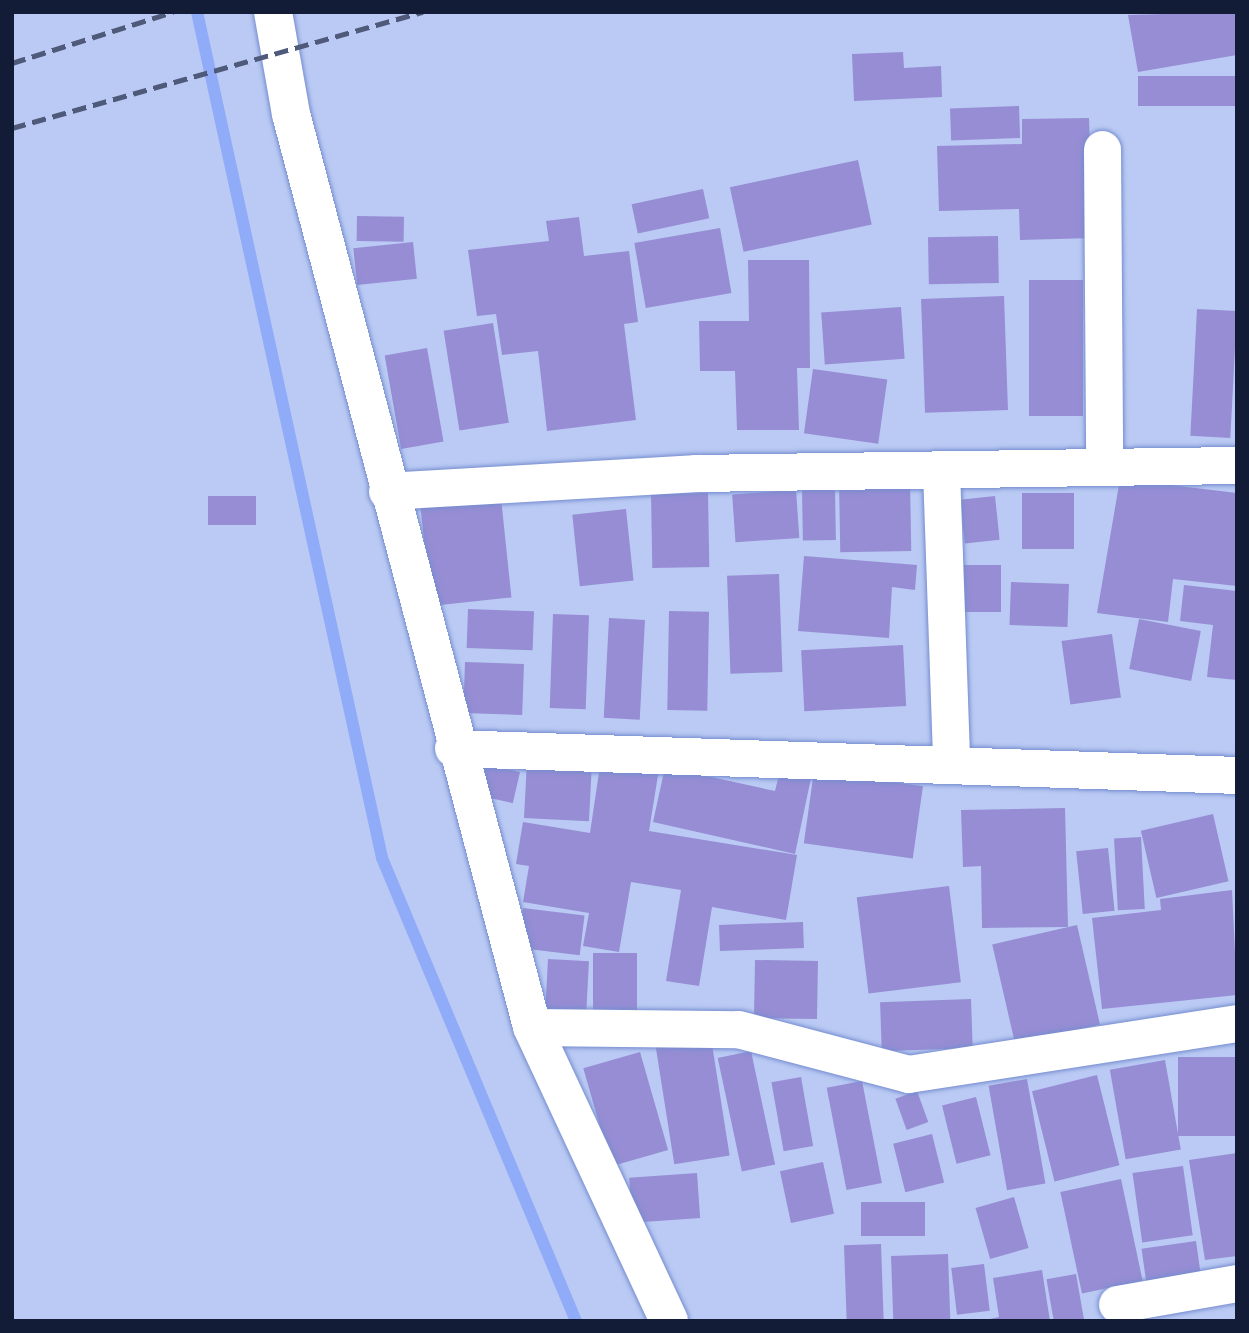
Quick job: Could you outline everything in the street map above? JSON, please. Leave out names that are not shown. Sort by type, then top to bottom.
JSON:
[{"type":"street","points":[[273,12],[290,114],[453,748],[532,1027],[669,1321]]},
{"type":"street","points":[[1101,149],[1104,467]]},
{"type":"street","points":[[387,491],[696,473],[1237,465]]},
{"type":"street","points":[[941,470],[951,761]]},
{"type":"street","points":[[453,748],[951,761],[1237,775]]},
{"type":"street","points":[[532,1027],[738,1029],[908,1074],[1237,1023]]},
{"type":"street","points":[[1117,1304],[1237,1283]]},
{"type":"building","points":[[1237,12],[1237,55],[1138,72],[1128,15]]},
{"type":"building","points":[[903,52],[904,68],[941,66],[942,97],[854,101],[852,54]]},
{"type":"building","points":[[1138,76],[1237,76],[1237,106],[1138,106]]},
{"type":"building","points":[[1019,106],[1020,138],[951,140],[950,108]]},
{"type":"building","points":[[1089,118],[1093,238],[1020,240],[1019,209],[939,211],[937,146],[1022,144],[1022,119]]},
{"type":"building","points":[[858,160],[872,225],[744,252],[730,187]]},
{"type":"building","points":[[703,189],[709,218],[638,234],[632,204]]},
{"type":"building","points":[[357,216],[404,217],[404,242],[357,241]]},
{"type":"building","points":[[579,217],[584,256],[629,251],[638,322],[624,324],[636,420],[547,431],[538,351],[502,355],[496,314],[477,316],[468,250],[549,241],[546,221]]},
{"type":"building","points":[[720,228],[731,293],[646,308],[634,243]]},
{"type":"building","points":[[998,236],[999,283],[929,284],[928,237]]},
{"type":"building","points":[[413,242],[417,279],[357,285],[353,248]]},
{"type":"building","points":[[748,260],[809,260],[810,368],[797,368],[799,430],[737,430],[735,371],[700,371],[699,321],[749,321]]},
{"type":"building","points":[[1029,280],[1083,280],[1083,416],[1029,416]]},
{"type":"building","points":[[1004,296],[1008,410],[925,413],[921,299]]},
{"type":"building","points":[[901,307],[905,359],[825,364],[821,313]]},
{"type":"building","points":[[1197,309],[1237,311],[1230,438],[1190,436]]},
{"type":"building","points":[[493,323],[509,423],[459,431],[444,331]]},
{"type":"building","points":[[427,348],[443,442],[401,449],[385,355]]},
{"type":"building","points":[[813,369],[887,379],[878,444],[804,433]]},
{"type":"building","points":[[910,479],[911,551],[840,552],[839,480]]},
{"type":"building","points":[[1120,479],[1237,493],[1237,586],[1173,579],[1168,622],[1097,613]]},
{"type":"building","points":[[835,489],[836,540],[803,541],[802,490]]},
{"type":"building","points":[[796,490],[799,538],[736,542],[732,494]]},
{"type":"building","points":[[708,493],[709,567],[652,568],[651,494]]},
{"type":"building","points":[[1022,493],[1074,493],[1074,549],[1022,549]]},
{"type":"building","points":[[208,496],[256,496],[256,525],[208,525]]},
{"type":"building","points":[[995,496],[1000,540],[965,543],[960,500]]},
{"type":"building","points":[[501,498],[511,597],[431,606],[420,506]]},
{"type":"building","points":[[626,509],[634,581],[580,586],[572,515]]},
{"type":"building","points":[[804,556],[917,565],[915,590],[892,587],[889,638],[798,631]]},
{"type":"building","points":[[962,565],[1001,565],[1001,612],[962,612]]},
{"type":"building","points":[[779,574],[782,672],[730,674],[727,576]]},
{"type":"building","points":[[1011,582],[1069,584],[1067,627],[1009,625]]},
{"type":"building","points":[[1184,585],[1237,591],[1237,680],[1207,677],[1213,625],[1180,621]]},
{"type":"building","points":[[468,609],[534,611],[533,650],[467,648]]},
{"type":"building","points":[[669,611],[709,612],[707,711],[667,710]]},
{"type":"building","points":[[553,614],[589,615],[586,709],[550,708]]},
{"type":"building","points":[[609,618],[645,620],[640,720],[604,718]]},
{"type":"building","points":[[1139,619],[1201,631],[1191,681],[1129,669]]},
{"type":"building","points":[[1112,634],[1121,697],[1070,704],[1061,641]]},
{"type":"building","points":[[903,645],[906,706],[804,711],[801,650]]},
{"type":"building","points":[[465,662],[524,664],[522,715],[463,713]]},
{"type":"building","points":[[601,759],[659,769],[649,831],[797,855],[786,920],[712,907],[699,986],[666,981],[681,890],[631,882],[619,952],[583,946],[589,913],[523,902],[529,866],[516,864],[523,822],[590,833]]},
{"type":"building","points":[[527,761],[592,764],[589,821],[524,818]]},
{"type":"building","points":[[481,763],[520,772],[513,803],[474,794]]},
{"type":"building","points":[[665,767],[775,791],[780,771],[811,778],[795,854],[653,822]]},
{"type":"building","points":[[814,771],[923,786],[913,859],[804,843]]},
{"type":"building","points":[[1065,808],[1068,927],[982,928],[981,866],[963,867],[961,810]]},
{"type":"building","points":[[1213,814],[1229,881],[1156,898],[1141,831]]},
{"type":"building","points":[[1141,837],[1145,909],[1118,910],[1114,838]]},
{"type":"building","points":[[1108,848],[1115,911],[1083,914],[1076,851]]},
{"type":"building","points":[[949,886],[961,982],[869,994],[857,897]]},
{"type":"building","points":[[1232,890],[1237,995],[1102,1009],[1092,918],[1161,910],[1160,899]]},
{"type":"building","points":[[523,908],[585,916],[580,955],[518,948]]},
{"type":"building","points":[[803,922],[804,948],[720,951],[719,925]]},
{"type":"building","points":[[1077,925],[1100,1024],[1015,1044],[992,945]]},
{"type":"building","points":[[593,953],[637,953],[637,1015],[593,1015]]},
{"type":"building","points":[[548,959],[589,961],[586,1015],[545,1013]]},
{"type":"building","points":[[755,960],[818,961],[817,1019],[754,1018]]},
{"type":"building","points":[[971,999],[973,1048],[882,1051],[880,1002]]},
{"type":"building","points":[[711,1038],[730,1156],[674,1164],[656,1047]]},
{"type":"building","points":[[751,1051],[775,1164],[742,1172],[718,1058]]},
{"type":"building","points":[[640,1052],[668,1150],[611,1166],[583,1068]]},
{"type":"building","points":[[1178,1057],[1237,1057],[1237,1136],[1178,1136]]},
{"type":"building","points":[[1165,1060],[1181,1150],[1126,1159],[1110,1070]]},
{"type":"building","points":[[1097,1075],[1119,1165],[1054,1181],[1032,1091]]},
{"type":"building","points":[[801,1077],[813,1146],[784,1151],[771,1082]]},
{"type":"building","points":[[1027,1079],[1045,1183],[1007,1190],[989,1086]]},
{"type":"building","points":[[862,1081],[882,1183],[847,1190],[827,1088]]},
{"type":"building","points":[[917,1091],[928,1122],[907,1130],[895,1099]]},
{"type":"building","points":[[976,1097],[991,1155],[957,1164],[942,1105]]},
{"type":"building","points":[[932,1134],[944,1183],[905,1192],[893,1144]]},
{"type":"building","points":[[1237,1153],[1237,1256],[1205,1260],[1189,1160]]},
{"type":"building","points":[[823,1162],[834,1214],[791,1223],[780,1171]]},
{"type":"building","points":[[1183,1166],[1193,1235],[1142,1242],[1132,1173]]},
{"type":"building","points":[[697,1173],[700,1218],[632,1223],[629,1178]]},
{"type":"building","points":[[1121,1179],[1143,1281],[1082,1294],[1060,1192]]},
{"type":"building","points":[[1014,1197],[1029,1248],[990,1259],[976,1208]]},
{"type":"building","points":[[861,1202],[925,1202],[925,1236],[861,1236]]},
{"type":"building","points":[[1196,1241],[1201,1277],[1147,1284],[1142,1249]]},
{"type":"building","points":[[881,1244],[884,1321],[847,1321],[844,1245]]},
{"type":"building","points":[[948,1254],[950,1321],[893,1321],[891,1256]]},
{"type":"building","points":[[984,1264],[990,1311],[957,1315],[951,1268]]},
{"type":"building","points":[[1042,1270],[1050,1321],[981,1321],[999,1317],[993,1278]]},
{"type":"building","points":[[1076,1274],[1084,1321],[1054,1321],[1046,1279]]},
{"type":"waterway","points":[[197,12],[382,858],[576,1321]]},
{"type":"railway","points":[[12,63],[173,12]]},
{"type":"railway","points":[[12,128],[423,12]]}]
